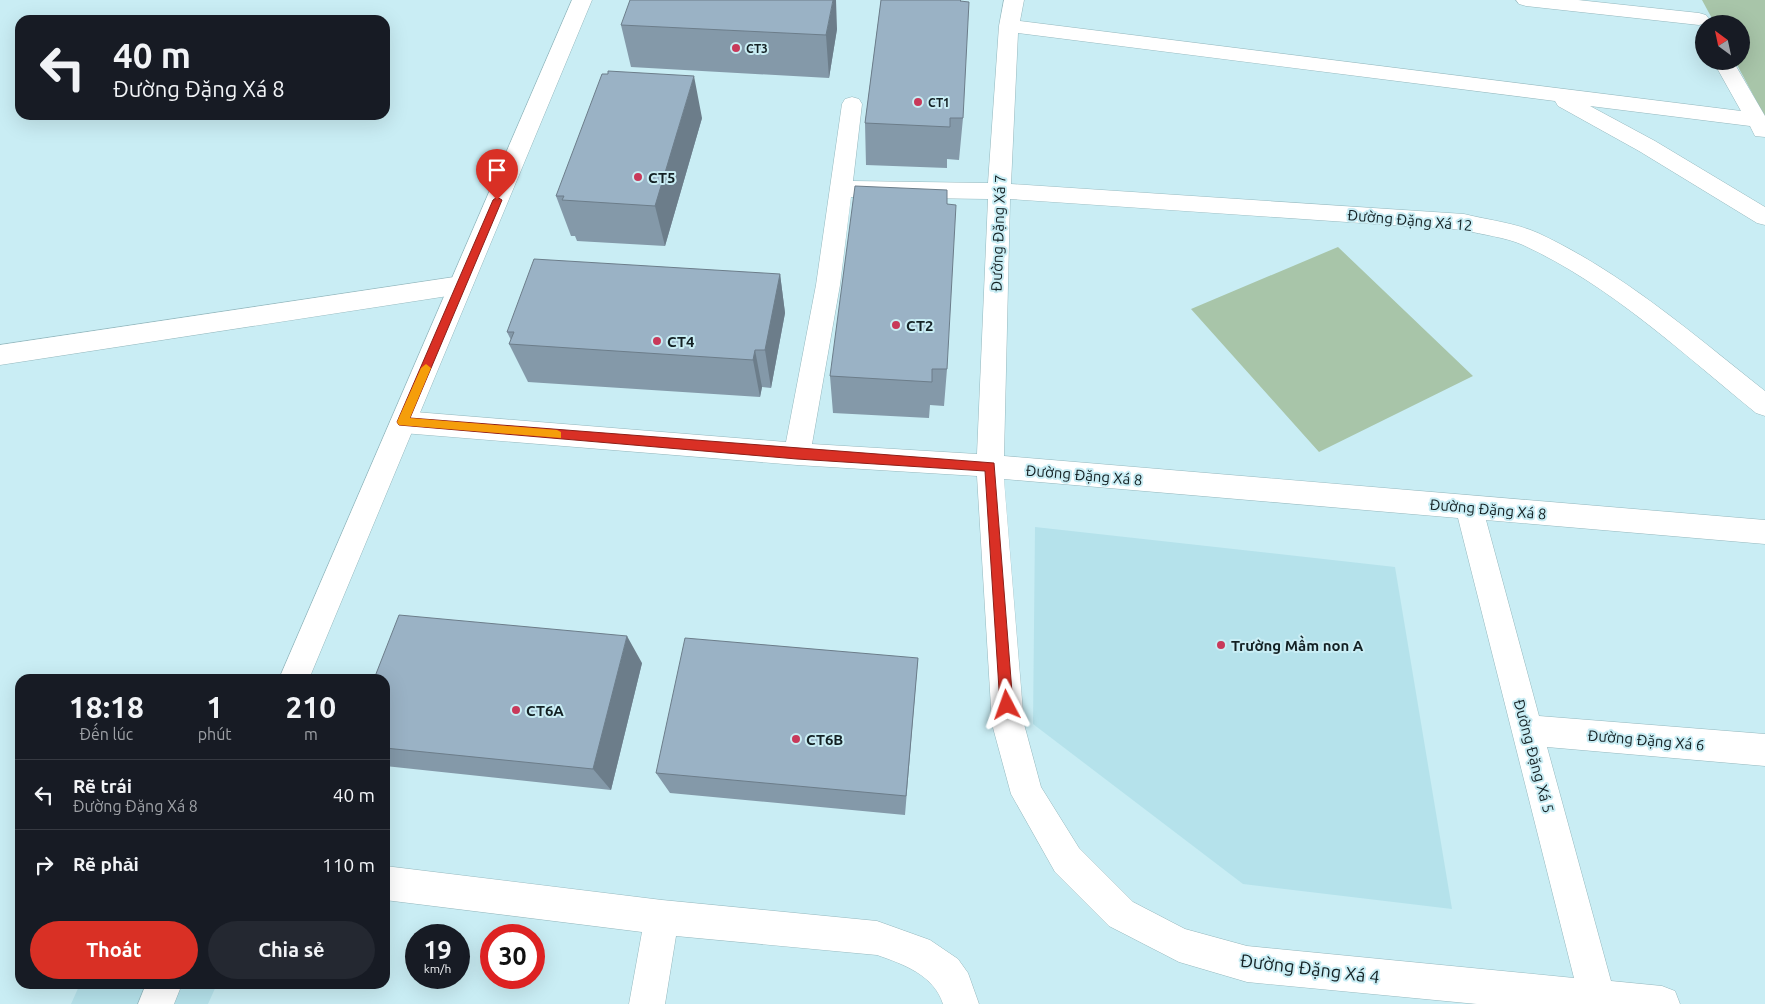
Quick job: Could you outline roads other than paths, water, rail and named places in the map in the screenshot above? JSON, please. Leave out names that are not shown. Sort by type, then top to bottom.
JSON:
[{"type":"street","points":[[296,674],[582,0]]},
{"type":"street","name":"Đường Đặng Xá 7","points":[[990,466],[999,191],[1009,26],[1014,0]]},
{"type":"street","points":[[1526,0],[1695,22]]},
{"type":"street","points":[[1688,0],[1696,15]]},
{"type":"street","points":[[1009,26],[1553,94],[1761,127]]},
{"type":"street","points":[[1728,70],[1761,127]]},
{"type":"street","points":[[1553,94],[1647,146],[1765,217]]},
{"type":"street","points":[[797,454],[828,285],[852,104]]},
{"type":"street","name":"Đường Đặng Xá 12","points":[[841,189],[999,191],[1464,222],[1528,238],[1588,270],[1651,314],[1765,406]]},
{"type":"street","points":[[0,355],[461,285]]},
{"type":"street","name":"Đường Đặng Xá 8","points":[[403,422],[797,454],[990,466],[1765,532]]},
{"type":"street","name":"Đường Đặng Xá 4","points":[[990,466],[1008,724],[1027,794],[1067,860],[1121,914],[1179,945],[1247,964],[1598,1001],[1662,1004]]},
{"type":"street","name":"Đường Đặng Xá 5","points":[[1470,508],[1598,1001]]},
{"type":"street","name":"Đường Đặng Xá 6","points":[[1528,730],[1765,750]]},
{"type":"street","points":[[390,884],[662,917],[877,938],[918,952],[945,972],[956,986],[961,1004]]},
{"type":"street","points":[[647,1004],[662,917]]},
{"type":"street","points":[[156,1004],[162,989]]},
{"type":"place","name":"CT3","points":[[736,48]]},
{"type":"place","name":"CT1","points":[[918,102]]},
{"type":"place","name":"CT5","points":[[638,177]]},
{"type":"place","name":"CT2","points":[[896,325]]},
{"type":"place","name":"CT4","points":[[657,341]]},
{"type":"place","name":"Trường Mầm non A","points":[[1221,645]]},
{"type":"place","name":"CT6A","points":[[516,710]]},
{"type":"place","name":"CT6B","points":[[796,739]]}]
